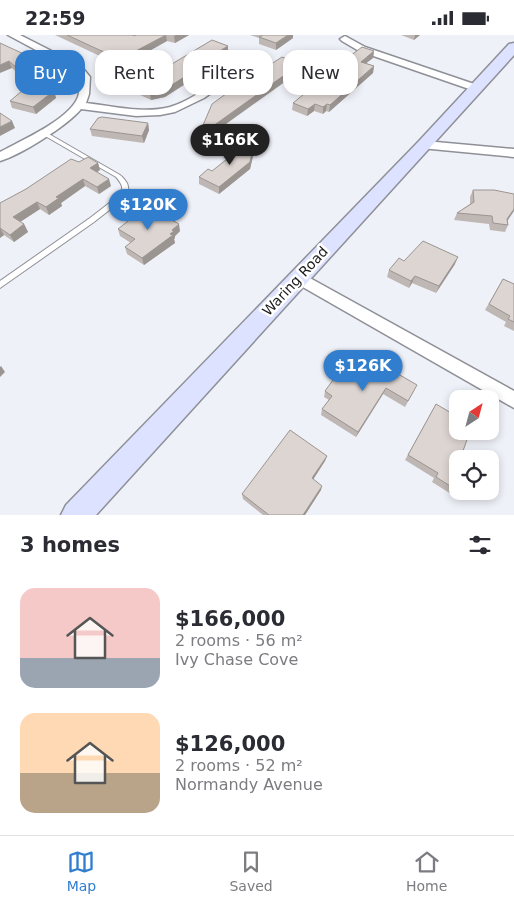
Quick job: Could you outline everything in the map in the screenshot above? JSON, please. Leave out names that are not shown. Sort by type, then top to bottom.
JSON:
[{"type":"main road","name":"Waring Road","points":[[76,515],[425,145],[514,47]]},
{"type":"street","points":[[0,157],[61,121],[78,105],[82,99],[85,86],[84,77],[72,64],[13,35]]},
{"type":"street","points":[[345,39],[362,49],[476,88]]},
{"type":"street","points":[[78,105],[148,112],[170,110],[199,95]]},
{"type":"street","points":[[425,145],[514,153]]},
{"type":"street","points":[[299,278],[514,400]]},
{"type":"lane","points":[[0,285],[99,215],[124,195],[126,189],[125,183],[118,176],[42,133]]},
{"type":"building","points":[[67,35],[166,35],[138,50],[100,50]]},
{"type":"building","points":[[263,35],[288,35],[276,43],[259,37]]},
{"type":"building","points":[[212,40],[228,46],[221,50],[195,50]]},
{"type":"building","points":[[0,43],[15,50],[15,66],[9,61],[0,65]]},
{"type":"building","points":[[362,47],[374,51],[361,62],[374,66],[358,80],[358,50]]},
{"type":"building","points":[[183,57],[183,78],[173,84],[173,63]]},
{"type":"building","points":[[283,57],[283,76],[273,83],[273,63]]},
{"type":"building","points":[[17,95],[49,95],[33,107],[10,101]]},
{"type":"building","points":[[224,95],[256,95],[213,126],[232,128],[231,130],[235,131],[229,147],[213,146],[216,138],[203,137],[204,132],[198,137],[212,104]]},
{"type":"building","points":[[303,95],[341,95],[330,105],[327,104],[323,107],[315,104],[308,109],[293,103]]},
{"type":"building","points":[[0,113],[12,121],[0,127]]},
{"type":"building","points":[[98,118],[148,123],[142,136],[90,129]]},
{"type":"building","points":[[256,136],[250,162],[219,187],[199,177],[208,169],[212,171]]},
{"type":"building","points":[[88,157],[98,163],[90,168],[109,179],[97,187],[83,179],[56,197],[59,198],[46,207],[37,202],[13,217],[24,224],[10,235],[0,228],[0,203],[26,189],[71,159],[79,162]]},
{"type":"building","points":[[473,190],[494,190],[514,194],[514,209],[507,219],[508,225],[493,223],[492,216],[457,213],[474,202]]},
{"type":"building","points":[[147,206],[179,224],[172,230],[174,231],[170,234],[173,235],[142,258],[125,247],[135,239],[118,229]]},
{"type":"building","points":[[423,241],[458,257],[439,286],[415,276],[411,281],[389,270],[399,258],[404,261]]},
{"type":"building","points":[[503,279],[514,284],[514,322],[508,319],[510,316],[489,304]]},
{"type":"building","points":[[362,358],[385,372],[388,368],[417,385],[408,401],[386,388],[358,432],[322,409],[332,396],[325,391],[346,362],[356,368]]},
{"type":"building","points":[[436,404],[449,412],[449,440],[467,440],[463,450],[449,450],[449,485],[436,477],[438,473],[408,455]]},
{"type":"building","points":[[290,430],[327,456],[312,478],[322,486],[303,515],[269,515],[242,494]]}]
